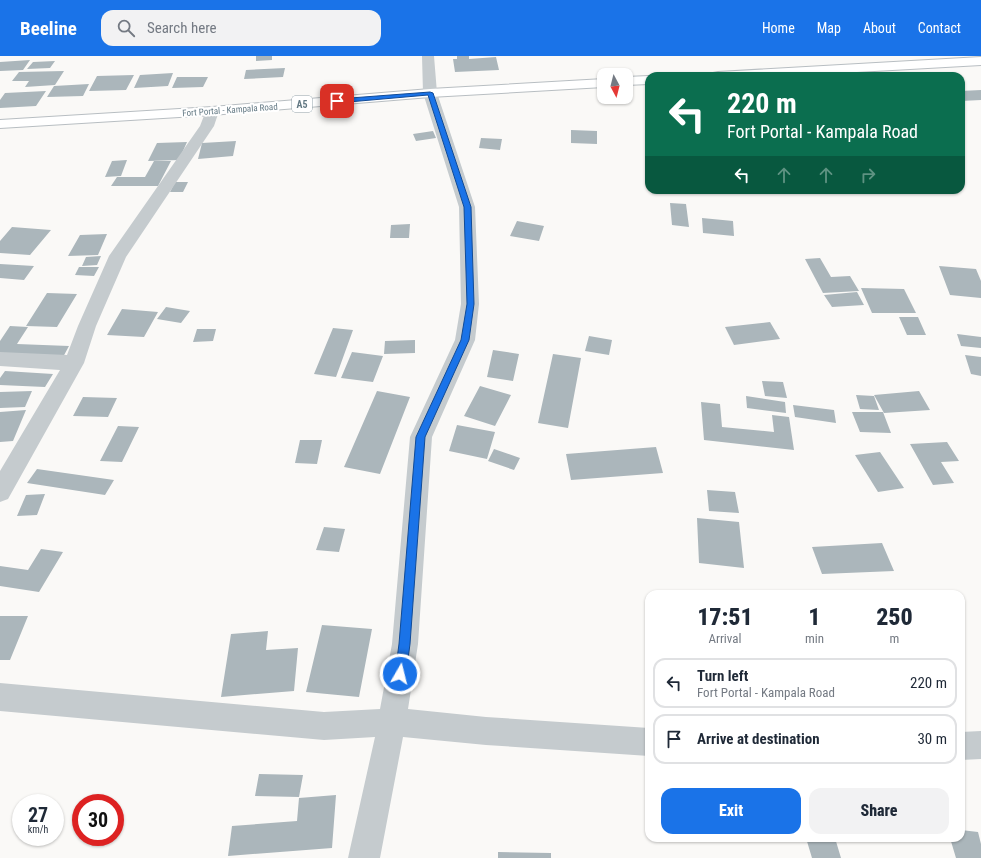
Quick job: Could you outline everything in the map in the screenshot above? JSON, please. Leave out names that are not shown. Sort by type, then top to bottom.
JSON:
[{"type":"main road","points":[[788,72],[981,61]]},
{"type":"main road","points":[[633,81],[645,80]]},
{"type":"main road","name":"Fort Portal - Kampala Road","points":[[0,124],[212,111],[430,93],[597,83]]},
{"type":"street","points":[[364,858],[392,722],[405,644],[421,437],[465,340],[470,304],[467,207],[430,93],[428,56]]},
{"type":"street","points":[[0,492],[74,363],[87,326],[118,256],[207,126],[212,111]]},
{"type":"street","points":[[0,360],[74,363]]},
{"type":"street","points":[[0,697],[324,726],[392,722],[486,731],[645,742]]},
{"type":"street","points":[[965,746],[981,745]]},
{"type":"building","points":[[256,56],[272,56],[272,60],[256,61]]},
{"type":"building","points":[[457,56],[469,56],[469,59],[496,57],[499,70],[455,72],[453,59],[457,59]]},
{"type":"building","points":[[30,60],[23,70],[0,71],[0,62]]},
{"type":"building","points":[[55,61],[50,68],[27,69],[33,62]]},
{"type":"building","points":[[285,68],[283,77],[244,79],[246,70]]},
{"type":"building","points":[[64,71],[55,85],[25,87],[29,81],[12,81],[19,72]]},
{"type":"building","points":[[173,73],[168,86],[134,88],[140,75]]},
{"type":"building","points":[[134,75],[126,90],[89,91],[97,76]]},
{"type":"building","points":[[177,77],[208,77],[203,87],[172,88]]},
{"type":"building","points":[[89,84],[83,96],[47,97],[54,86]]},
{"type":"building","points":[[981,90],[981,100],[965,101],[965,91]]},
{"type":"building","points":[[46,91],[36,106],[0,108],[0,100],[5,93]]},
{"type":"building","points":[[571,130],[597,131],[597,144],[571,143]]},
{"type":"building","points":[[433,131],[436,138],[416,141],[413,134]]},
{"type":"building","points":[[481,138],[502,139],[500,150],[479,148]]},
{"type":"building","points":[[236,141],[233,156],[198,159],[202,143]]},
{"type":"building","points":[[187,142],[179,160],[148,161],[157,143]]},
{"type":"building","points":[[127,160],[121,176],[105,177],[112,161]]},
{"type":"building","points":[[154,161],[171,161],[158,186],[111,186],[117,177],[145,177]]},
{"type":"building","points":[[175,182],[188,182],[183,192],[170,192]]},
{"type":"building","points":[[670,203],[686,204],[689,227],[672,225]]},
{"type":"building","points":[[702,218],[733,221],[734,236],[703,233]]},
{"type":"building","points":[[517,221],[544,226],[539,241],[510,236]]},
{"type":"building","points":[[410,224],[409,238],[390,238],[391,225]]},
{"type":"building","points":[[12,227],[51,230],[30,255],[0,253],[0,241]]},
{"type":"building","points":[[107,234],[98,255],[68,256],[80,235]]},
{"type":"building","points":[[101,256],[97,265],[82,266],[86,257]]},
{"type":"building","points":[[820,258],[831,277],[850,276],[859,291],[823,293],[805,259]]},
{"type":"building","points":[[0,264],[34,266],[24,280],[0,278]]},
{"type":"building","points":[[939,266],[976,269],[981,281],[981,298],[950,295]]},
{"type":"building","points":[[79,267],[99,267],[94,276],[75,275]]},
{"type":"building","points":[[861,288],[904,289],[916,313],[872,313]]},
{"type":"building","points":[[857,292],[864,305],[832,307],[824,295]]},
{"type":"building","points":[[47,293],[77,294],[57,327],[26,326]]},
{"type":"building","points":[[166,307],[190,311],[181,323],[157,319]]},
{"type":"building","points":[[122,309],[158,312],[144,337],[107,335]]},
{"type":"building","points":[[899,317],[918,317],[926,335],[907,335]]},
{"type":"building","points":[[770,322],[780,339],[734,345],[725,327]]},
{"type":"building","points":[[10,326],[28,327],[17,344],[69,346],[62,359],[0,357],[0,341]]},
{"type":"building","points":[[333,328],[353,330],[336,377],[314,374]]},
{"type":"building","points":[[197,329],[216,329],[213,341],[193,342]]},
{"type":"building","points":[[957,334],[981,337],[981,348],[961,346]]},
{"type":"building","points":[[589,336],[612,340],[609,355],[585,351]]},
{"type":"building","points":[[415,340],[415,353],[384,354],[385,341]]},
{"type":"building","points":[[493,350],[519,354],[513,381],[487,377]]},
{"type":"building","points":[[352,352],[383,356],[373,382],[341,378]]},
{"type":"building","points":[[553,354],[581,358],[568,428],[538,423]]},
{"type":"building","points":[[965,355],[981,357],[981,376],[971,374]]},
{"type":"building","points":[[5,371],[53,374],[45,387],[0,385],[0,378]]},
{"type":"building","points":[[762,381],[783,382],[787,398],[765,396]]},
{"type":"building","points":[[480,386],[511,395],[495,426],[464,416]]},
{"type":"building","points":[[32,391],[25,407],[0,408],[0,392]]},
{"type":"building","points":[[377,391],[410,397],[380,474],[344,467]]},
{"type":"building","points":[[919,391],[930,410],[884,413],[874,395]]},
{"type":"building","points":[[856,395],[874,396],[879,410],[860,409]]},
{"type":"building","points":[[746,396],[785,402],[786,413],[747,408]]},
{"type":"building","points":[[83,397],[117,398],[108,417],[73,416]]},
{"type":"building","points":[[701,402],[720,404],[722,427],[774,432],[772,415],[789,417],[794,450],[704,440]]},
{"type":"building","points":[[793,405],[834,410],[836,423],[795,417]]},
{"type":"building","points":[[26,410],[13,441],[0,442],[0,412]]},
{"type":"building","points":[[852,412],[883,412],[891,433],[860,432]]},
{"type":"building","points":[[457,425],[495,432],[487,459],[449,451]]},
{"type":"building","points":[[118,426],[139,427],[122,462],[100,461]]},
{"type":"building","points":[[300,440],[322,440],[317,464],[295,463]]},
{"type":"building","points":[[947,442],[959,461],[941,462],[954,483],[933,485],[910,444]]},
{"type":"building","points":[[656,447],[663,473],[571,480],[566,454]]},
{"type":"building","points":[[494,449],[520,458],[514,470],[488,461]]},
{"type":"building","points":[[880,452],[904,488],[878,492],[855,455]]},
{"type":"building","points":[[37,469],[114,480],[105,495],[27,483]]},
{"type":"building","points":[[707,490],[735,492],[739,513],[709,511]]},
{"type":"building","points":[[45,494],[37,515],[17,516],[26,495]]},
{"type":"building","points":[[697,518],[739,522],[744,568],[699,563]]},
{"type":"building","points":[[324,527],[345,529],[339,552],[316,550]]},
{"type":"building","points":[[882,543],[894,571],[822,574],[812,547]]},
{"type":"building","points":[[41,549],[63,552],[39,592],[0,586],[0,566],[28,570]]},
{"type":"building","points":[[0,616],[28,616],[10,660],[0,660]]},
{"type":"building","points":[[322,625],[372,629],[359,697],[306,692]]},
{"type":"building","points":[[268,631],[266,650],[298,648],[294,691],[221,697],[231,634]]},
{"type":"building","points":[[259,774],[303,775],[299,797],[255,796]]},
{"type":"building","points":[[336,795],[332,848],[228,856],[232,826],[297,821],[299,798]]},
{"type":"building","points":[[965,830],[978,832],[981,844],[981,858],[956,858],[951,842],[965,842]]},
{"type":"building","points":[[807,842],[836,842],[841,858],[812,858]]},
{"type":"building","points":[[498,852],[551,853],[551,858],[498,858]]},
{"type":"route","points":[[337,101],[430,93],[467,207],[470,304],[465,340],[421,437],[414,501],[405,644],[400,674]]}]
